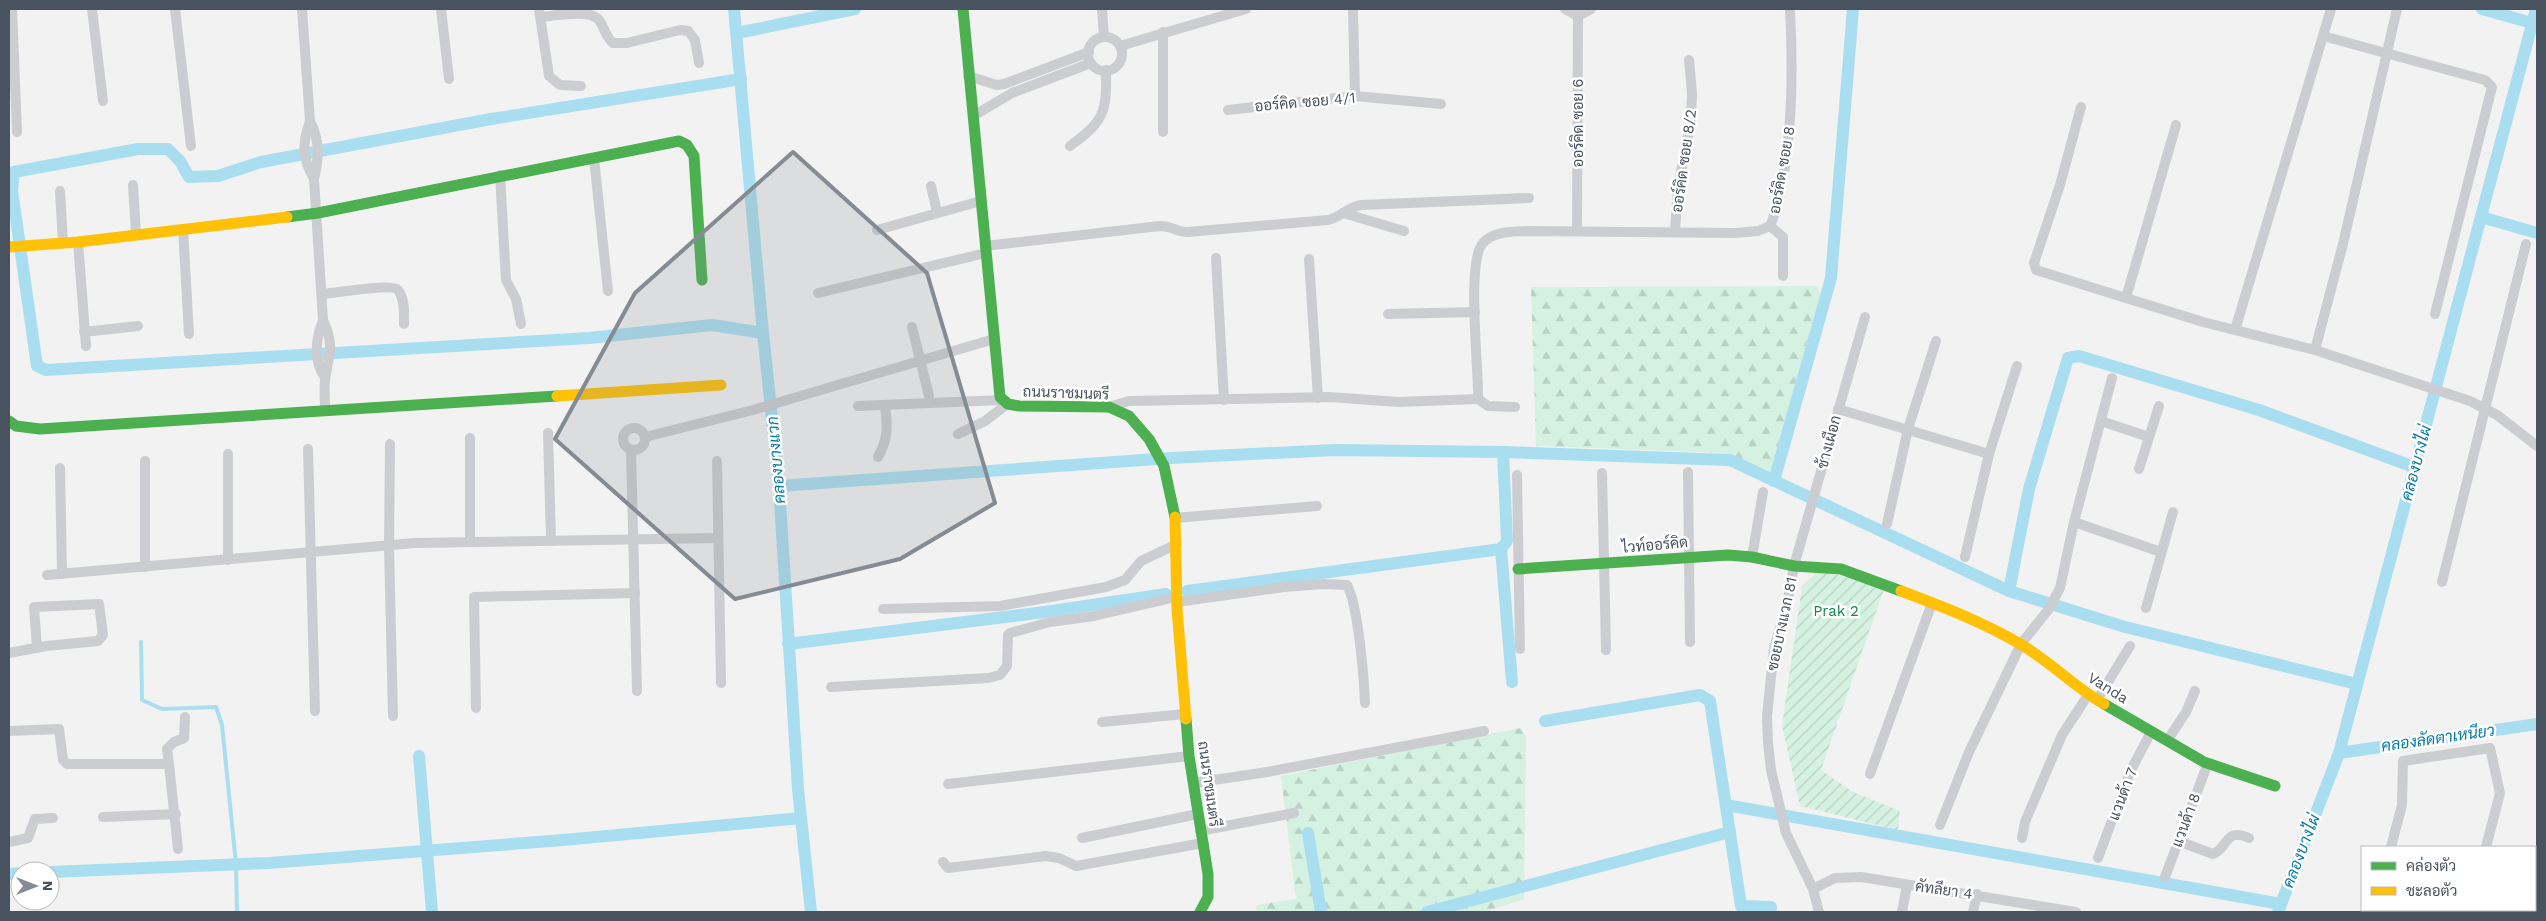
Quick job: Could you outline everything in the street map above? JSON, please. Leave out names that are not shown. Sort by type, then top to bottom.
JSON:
[{"type":"street","points":[[12,9],[17,132]]},
{"type":"street","points":[[92,9],[103,101]]},
{"type":"street","points":[[175,9],[191,146]]},
{"type":"street","points":[[302,9],[310,121],[304,138],[305,164],[314,179]]},
{"type":"street","points":[[441,9],[449,80]]},
{"type":"street","name":"ถนนราชมนตรี","points":[[962,9],[994,339],[1004,402],[1022,407],[1108,407],[1129,416],[1155,448],[1164,466],[1175,518],[1177,599],[1189,756],[1203,843],[1208,897],[1200,912]]},
{"type":"street","points":[[1102,9],[1104,37]]},
{"type":"street","points":[[1120,46],[1246,9]]},
{"type":"street","points":[[1353,9],[1355,96]]},
{"type":"street","points":[[1565,9],[1578,16],[1591,9]]},
{"type":"street","name":"ออร์คิด ซอย 8","points":[[1478,399],[1475,264],[1477,252],[1483,242],[1505,232],[1577,230],[1735,233],[1758,231],[1770,226],[1780,193],[1790,137],[1792,107],[1790,9]]},
{"type":"street","points":[[2235,330],[2331,9]]},
{"type":"street","points":[[2315,350],[2347,226],[2398,9]]},
{"type":"street","points":[[581,86],[560,85],[549,76],[540,13],[590,13],[599,19],[606,37],[613,44],[627,43],[680,30],[688,31],[696,40],[699,63]]},
{"type":"street","name":"ออร์คิด ซอย 6","points":[[1577,230],[1578,16]]},
{"type":"street","points":[[1163,32],[1163,132]]},
{"type":"street","points":[[2323,36],[2485,80],[2492,87],[2435,314]]},
{"type":"street","points":[[1104,37],[1116,41],[1120,46],[1121,59],[1118,65],[1106,70],[1100,70],[1092,63],[1089,52],[1093,43],[1104,37]]},
{"type":"street","points":[[968,76],[998,85],[1089,52]]},
{"type":"street","name":"ออร์คิด ซอย 8/2","points":[[1675,232],[1678,187],[1691,120],[1692,93],[1689,60]]},
{"type":"street","points":[[973,116],[998,100],[1092,63]]},
{"type":"street","points":[[1070,146],[1093,130],[1100,121],[1107,93],[1106,70]]},
{"type":"street","points":[[998,85],[998,100]]},
{"type":"street","name":"ออร์คิด ซอย 4/1","points":[[1228,110],[1355,96],[1442,104]]},
{"type":"street","points":[[2080,107],[2035,267],[2040,272],[2202,322],[2315,350],[2449,394],[2485,408],[2513,426],[2537,446]]},
{"type":"street","points":[[310,121],[318,135],[318,163],[314,179],[318,213],[323,320],[318,336],[317,359],[325,378]]},
{"type":"street","points":[[2126,298],[2176,125]]},
{"type":"street","points":[[18,246],[78,242],[318,213],[500,175],[594,158],[665,141],[684,142],[691,147],[694,156],[702,280]]},
{"type":"street","points":[[594,158],[608,291]]},
{"type":"street","points":[[500,175],[506,280],[516,299],[521,324]]},
{"type":"street","points":[[133,185],[136,234]]},
{"type":"street","points":[[931,186],[936,212]]},
{"type":"street","points":[[60,191],[63,243]]},
{"type":"street","points":[[818,293],[985,249],[1160,226],[1173,226],[1188,232],[1328,220],[1351,207],[1361,205],[1529,198]]},
{"type":"street","points":[[877,230],[981,201]]},
{"type":"street","points":[[1343,212],[1404,231]]},
{"type":"street","points":[[1770,226],[1783,237],[1783,276]]},
{"type":"street","points":[[183,229],[189,334]]},
{"type":"street","points":[[78,242],[86,346]]},
{"type":"street","points":[[2442,582],[2526,244]]},
{"type":"street","points":[[1216,258],[1224,400]]},
{"type":"street","points":[[1309,259],[1318,398]]},
{"type":"street","points":[[322,294],[352,292],[386,286],[394,287],[399,291],[403,302],[404,324]]},
{"type":"street","points":[[1388,314],[1475,312]]},
{"type":"street","name":"ช้างเผือก","points":[[1794,566],[1811,511],[1838,409],[1866,318]]},
{"type":"street","points":[[323,320],[330,335],[330,361],[325,378],[325,411]]},
{"type":"street","points":[[84,332],[138,326]]},
{"type":"street","points":[[912,327],[928,396]]},
{"type":"street","points":[[645,437],[753,410],[994,339]]},
{"type":"street","points":[[1887,524],[1908,429],[1936,341]]},
{"type":"street","points":[[1965,557],[1989,454],[2017,366]]},
{"type":"street","points":[[1940,825],[1969,752],[2021,644],[2048,610],[2057,595],[2112,378]]},
{"type":"street","points":[[9,421],[16,426],[40,429],[721,385]]},
{"type":"street","points":[[1108,407],[1130,401],[1318,398],[1390,401],[1478,399],[1488,406],[1516,407]]},
{"type":"street","points":[[858,406],[1004,402]]},
{"type":"street","points":[[958,434],[985,421],[1004,402]]},
{"type":"street","points":[[878,457],[887,442],[888,431],[885,406]]},
{"type":"street","points":[[2139,468],[2159,406]]},
{"type":"street","points":[[1838,409],[1989,454]]},
{"type":"street","points":[[2101,421],[2149,437]]},
{"type":"street","points":[[638,691],[631,450],[623,442],[625,432],[632,428],[639,428],[645,437]]},
{"type":"street","points":[[548,433],[551,540]]},
{"type":"street","points":[[631,450],[642,447],[645,437]]},
{"type":"street","points":[[470,438],[470,542]]},
{"type":"street","points":[[390,444],[388,546],[393,716]]},
{"type":"street","points":[[308,449],[316,711]]},
{"type":"street","points":[[228,454],[228,560]]},
{"type":"street","points":[[144,461],[145,567]]},
{"type":"street","points":[[717,461],[721,683]]},
{"type":"street","points":[[60,468],[62,574]]},
{"type":"street","points":[[1688,472],[1690,642]]},
{"type":"street","points":[[1602,473],[1602,564],[1606,650]]},
{"type":"street","points":[[1517,475],[1520,649]]},
{"type":"street","points":[[1752,557],[1763,492]]},
{"type":"street","points":[[1175,518],[1318,506]]},
{"type":"street","points":[[2146,608],[2173,512]]},
{"type":"street","points":[[2074,522],[2161,552]]},
{"type":"street","points":[[47,575],[415,543],[718,538]]},
{"type":"street","points":[[884,609],[1000,606],[1106,587],[1125,580],[1141,561],[1177,544]]},
{"type":"street","name":"ไวท์ออร์คิด","points":[[1518,569],[1689,557],[1752,557],[1794,566]]},
{"type":"street","name":"Vanda","points":[[1794,566],[1841,569],[1932,602],[2021,644],[2093,698],[2208,763],[2275,786]]},
{"type":"street","name":"ซอยบางแวก 81","points":[[1794,566],[1774,648],[1767,716],[1772,770],[1786,833],[1813,889],[1819,912]]},
{"type":"street","points":[[831,687],[1000,676],[1007,666],[1008,635],[1010,633],[1050,622],[1094,616],[1177,599],[1324,584],[1347,585],[1350,590],[1366,703]]},
{"type":"street","points":[[476,708],[474,597],[635,593]]},
{"type":"street","points":[[1870,774],[1932,602]]},
{"type":"street","points":[[9,653],[98,641],[103,635],[100,604],[34,607],[37,648]]},
{"type":"street","points":[[2022,838],[2025,822],[2062,735],[2093,698],[2130,646]]},
{"type":"street","points":[[2167,741],[2186,712],[2194,691]]},
{"type":"street","points":[[1102,722],[1186,714]]},
{"type":"street","points":[[178,849],[176,814],[167,749],[174,742],[184,738],[185,717]]},
{"type":"street","points":[[9,731],[58,729],[63,760],[67,764],[169,764]]},
{"type":"street","points":[[1194,783],[1267,772],[1484,731]]},
{"type":"street","name":"แวนด้า 7","points":[[2098,858],[2130,772],[2151,732]]},
{"type":"street","points":[[2391,846],[2402,805],[2403,761],[2490,748],[2500,793],[2486,846]]},
{"type":"street","points":[[948,784],[1189,756]]},
{"type":"street","name":"แวนด้า 8","points":[[2164,876],[2208,763]]},
{"type":"street","points":[[1200,831],[1294,813]]},
{"type":"street","points":[[103,817],[176,814]]},
{"type":"street","points":[[1082,838],[1198,814]]},
{"type":"street","points":[[9,842],[28,838],[35,819],[54,818]]},
{"type":"street","points":[[2178,841],[2212,854],[2230,836],[2239,834],[2248,838]]},
{"type":"street","points":[[943,862],[948,868],[1046,856],[1059,858],[1076,866],[1203,843]]},
{"type":"street","name":"คัทลียา 4","points":[[1813,889],[1835,878],[1861,877],[1977,894],[2046,910],[2076,912]]},
{"type":"street","points":[[1902,912],[1907,884]]},
{"type":"street","points":[[1974,912],[1977,894]]},
{"type":"highlighted area","points":[[793,152],[927,273],[995,503],[900,559],[735,599],[555,439],[635,293]]},
{"type":"green space","points":[[1817,286],[1820,294],[1770,474],[1724,453],[1536,446],[1531,287]]},
{"type":"green space","name":"Prak 2","points":[[1819,571],[1885,586],[1821,770],[1853,792],[1900,811],[1898,830],[1800,806],[1782,726],[1802,586]]},
{"type":"green space","points":[[1521,728],[1526,737],[1524,899],[1484,912],[1257,912],[1256,905],[1296,899],[1281,776]]},
{"type":"waterway","name":"คลองบางแวก","points":[[734,9],[762,323],[779,486],[798,789],[811,912]]},
{"type":"waterway","points":[[737,33],[855,9]]},
{"type":"waterway","points":[[1774,481],[1831,278],[1853,9]]},
{"type":"waterway","points":[[2482,9],[2532,23]]},
{"type":"waterway","name":"คลองบางไผ่","points":[[2278,912],[2339,753],[2536,9]]},
{"type":"waterway","points":[[741,79],[491,119],[261,162],[218,176],[189,177],[180,161],[168,149],[138,149],[14,172],[12,190],[37,366],[46,370],[589,338],[712,325],[763,333]]},
{"type":"waterway","points":[[2481,217],[2537,233]]},
{"type":"waterway","points":[[2009,591],[2029,489],[2068,358],[2079,356],[2259,410],[2414,467]]},
{"type":"waterway","points":[[779,486],[1171,458],[1336,450],[1503,452],[1730,460],[2009,591],[2125,627],[2357,684]]},
{"type":"waterway","points":[[1187,591],[1501,549],[1507,541],[1503,452]]},
{"type":"waterway","points":[[1501,549],[1512,682]]},
{"type":"waterway","points":[[788,644],[1045,612],[1166,594]]},
{"type":"waterway","points":[[141,642],[142,700],[162,709],[216,707],[222,725],[236,864],[237,912]]},
{"type":"waterway","points":[[1545,721],[1700,695],[1710,701],[1741,906],[1771,907],[1770,912]]},
{"type":"waterway","name":"คลองลัดตาเหนียว","points":[[2339,753],[2537,724]]},
{"type":"waterway","points":[[419,756],[432,912]]},
{"type":"waterway","points":[[1726,805],[2281,904]]},
{"type":"waterway","points":[[60,872],[269,863],[563,840],[801,818]]},
{"type":"waterway","points":[[1427,912],[1730,832]]},
{"type":"waterway","points":[[1308,833],[1321,912]]},
{"type":"traffic: fast","points":[[963,9],[1000,397],[1008,404],[1019,406],[1109,407],[1129,416],[1149,439],[1164,466],[1175,517]]},
{"type":"traffic: fast","points":[[287,217],[318,213],[679,141],[687,145],[694,156],[702,280]]},
{"type":"traffic: fast","points":[[9,421],[16,426],[40,429],[557,396]]},
{"type":"traffic: fast","points":[[1518,569],[1728,555],[1752,557],[1794,566],[1841,569],[1901,591]]},
{"type":"traffic: fast","points":[[2104,704],[2204,762],[2275,786]]},
{"type":"traffic: fast","points":[[1186,719],[1189,756],[1208,874],[1208,897],[1200,912]]},
{"type":"traffic: slow","points":[[9,247],[78,242],[287,217]]},
{"type":"traffic: slow","points":[[557,396],[721,385]]},
{"type":"traffic: slow","points":[[1175,517],[1177,609],[1186,719]]},
{"type":"traffic: slow","points":[[1901,591],[1962,615],[2006,636],[2042,658],[2082,690],[2104,704]]}]
